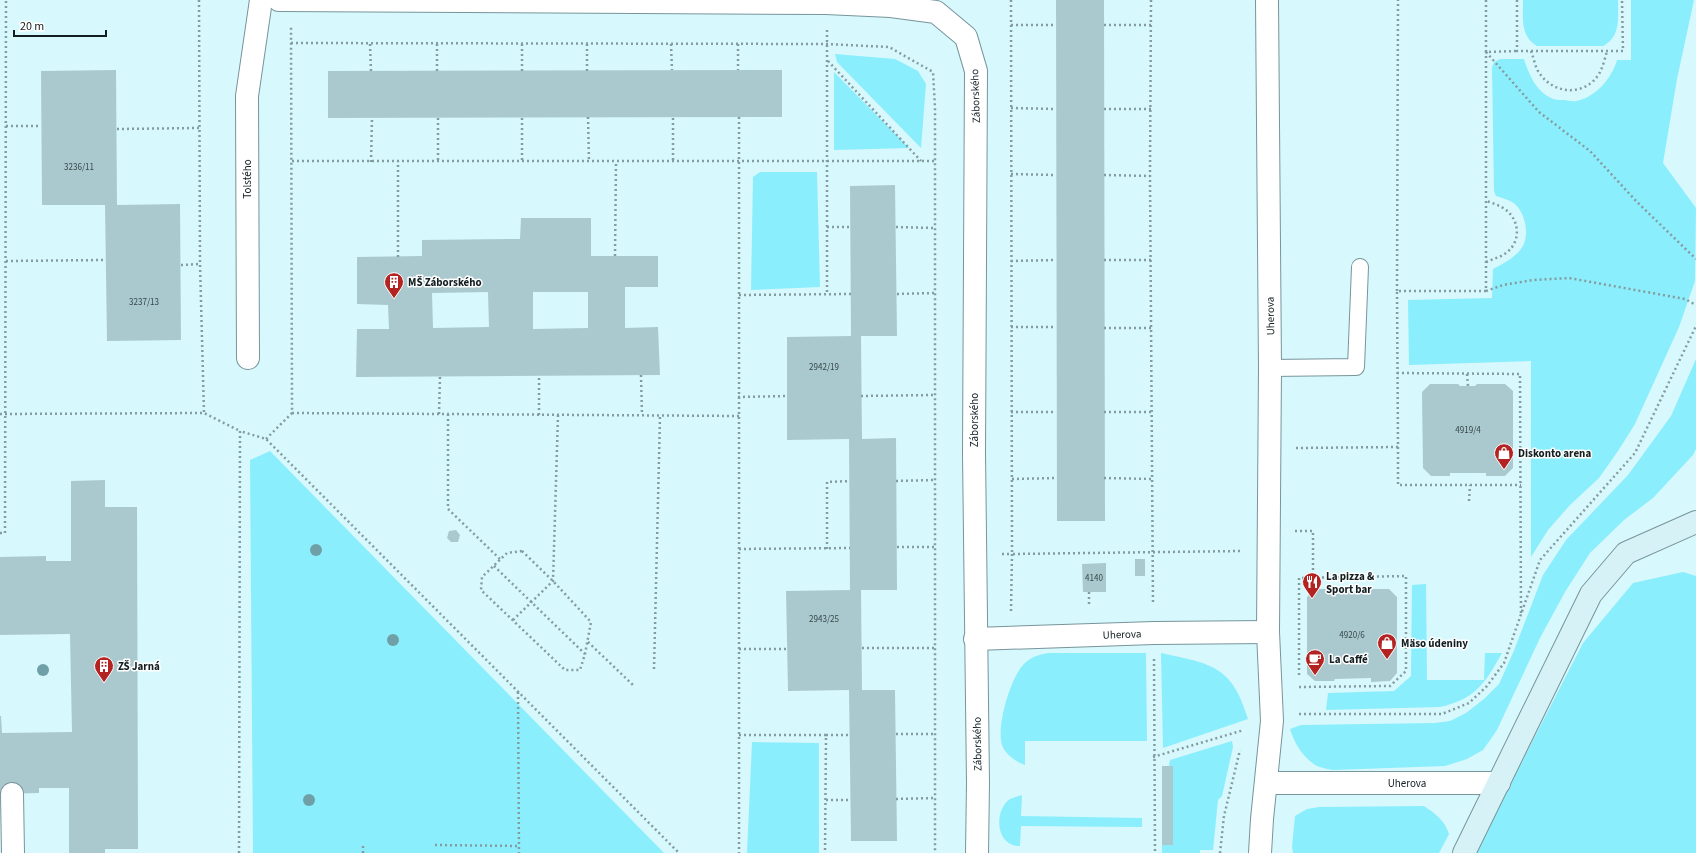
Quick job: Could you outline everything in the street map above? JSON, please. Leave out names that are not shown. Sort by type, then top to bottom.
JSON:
[{"type":"street","name":"Tolstého","points":[[248,358],[247,96],[261,0]]},
{"type":"street","name":"Záborského","points":[[279,0],[826,2],[890,6],[936,12],[966,37],[976,71],[974,445],[975,640],[978,783],[977,853]]},
{"type":"street","name":"Uherova","points":[[1260,853],[1272,721],[1268,632],[1270,368],[1267,0]]},
{"type":"street","points":[[1464,853],[1591,594],[1626,554],[1696,522]]},
{"type":"street","name":"Uherova","points":[[975,640],[1268,632]]},
{"type":"street","name":"Uherova","points":[[1267,783],[1499,783]]},
{"type":"street","points":[[12,794],[13,853]]},
{"type":"lane","points":[[1270,368],[1356,367],[1360,267]]},
{"type":"path","points":[[0,533],[5,533],[6,0]]},
{"type":"path","points":[[199,0],[200,264],[204,413]]},
{"type":"path","points":[[1011,0],[1011,638]]},
{"type":"path","points":[[1152,0],[1152,109],[1150,176],[1152,260],[1153,613]]},
{"type":"path","points":[[1398,0],[1398,485],[1521,485]]},
{"type":"path","points":[[1486,0],[1486,291]]},
{"type":"path","points":[[1517,0],[1517,51]]},
{"type":"path","points":[[1486,52],[1623,51],[1622,0]]},
{"type":"path","points":[[266,439],[292,413],[291,23]]},
{"type":"path","points":[[1011,25],[1056,25]]},
{"type":"path","points":[[1104,25],[1151,25]]},
{"type":"path","points":[[827,29],[827,294]]},
{"type":"path","points":[[291,43],[827,44],[889,47],[933,72],[935,108],[935,853]]},
{"type":"path","points":[[370,44],[370,71]]},
{"type":"path","points":[[437,44],[437,71]]},
{"type":"path","points":[[522,44],[522,71]]},
{"type":"path","points":[[587,44],[587,71]]},
{"type":"path","points":[[672,44],[672,70]]},
{"type":"path","points":[[738,44],[738,70]]},
{"type":"path","points":[[1531,51],[1539,73],[1547,82],[1557,88],[1571,91],[1583,88],[1592,82],[1599,73],[1607,51]]},
{"type":"path","points":[[1486,52],[1539,112],[1590,151],[1637,202],[1696,259]]},
{"type":"path","points":[[827,60],[921,161]]},
{"type":"path","points":[[1011,108],[1056,109]]},
{"type":"path","points":[[1104,109],[1152,109]]},
{"type":"path","points":[[588,117],[589,162]]},
{"type":"path","points":[[739,117],[739,853]]},
{"type":"path","points":[[371,162],[372,118]]},
{"type":"path","points":[[438,118],[438,162]]},
{"type":"path","points":[[522,118],[522,162]]},
{"type":"path","points":[[672,118],[673,162]]},
{"type":"path","points":[[6,126],[41,126]]},
{"type":"path","points":[[116,129],[199,128]]},
{"type":"path","points":[[292,162],[935,162]]},
{"type":"path","points":[[398,162],[398,257]]},
{"type":"path","points":[[615,256],[616,162]]},
{"type":"path","points":[[1011,174],[1056,175]]},
{"type":"path","points":[[1104,175],[1150,176]]},
{"type":"path","points":[[1486,200],[1506,210],[1512,216],[1516,224],[1518,234],[1514,244],[1507,253],[1486,262]]},
{"type":"path","points":[[827,227],[850,227]]},
{"type":"path","points":[[896,227],[935,228]]},
{"type":"path","points":[[6,261],[105,260]]},
{"type":"path","points":[[1011,260],[1056,260]]},
{"type":"path","points":[[1104,260],[1152,260]]},
{"type":"path","points":[[181,265],[200,264]]},
{"type":"path","points":[[1398,291],[1486,291],[1503,285],[1533,280],[1569,278],[1685,299],[1696,305]]},
{"type":"path","points":[[897,294],[935,293]]},
{"type":"path","points":[[739,295],[851,294]]},
{"type":"path","points":[[1299,708],[1300,715],[1442,714],[1469,703],[1487,686],[1504,662],[1540,560],[1635,453],[1696,326]]},
{"type":"path","points":[[1011,327],[1056,327]]},
{"type":"path","points":[[1104,328],[1152,328]]},
{"type":"path","points":[[1397,373],[1520,374],[1521,617]]},
{"type":"path","points":[[1467,374],[1468,386]]},
{"type":"path","points":[[641,375],[642,415]]},
{"type":"path","points":[[439,414],[440,376]]},
{"type":"path","points":[[539,376],[539,415]]},
{"type":"path","points":[[861,396],[935,395]]},
{"type":"path","points":[[738,397],[787,396]]},
{"type":"path","points":[[1011,412],[1056,412]]},
{"type":"path","points":[[1104,412],[1152,412]]},
{"type":"path","points":[[0,414],[204,413],[240,431],[266,439],[679,853]]},
{"type":"path","points":[[292,413],[739,416]]},
{"type":"path","points":[[448,414],[448,509],[501,560]]},
{"type":"path","points":[[513,620],[553,581],[558,415]]},
{"type":"path","points":[[654,669],[660,416]]},
{"type":"path","points":[[239,853],[240,431]]},
{"type":"path","points":[[1294,448],[1398,447]]},
{"type":"path","points":[[1012,479],[1056,478]]},
{"type":"path","points":[[1104,478],[1152,478]]},
{"type":"path","points":[[896,481],[935,480]]},
{"type":"path","points":[[827,549],[827,482],[850,481]]},
{"type":"path","points":[[1469,501],[1470,485]]},
{"type":"path","points":[[1294,524],[1294,531],[1313,531],[1313,578]]},
{"type":"path","points":[[897,547],[935,547]]},
{"type":"path","points":[[739,549],[850,548]]},
{"type":"path","points":[[975,554],[1249,550]]},
{"type":"path","points":[[522,551],[553,581],[591,622],[588,641],[580,670],[565,670],[481,590],[482,577],[501,560],[507,553],[522,551]]},
{"type":"path","points":[[494,566],[532,601],[585,654]]},
{"type":"path","points":[[1299,687],[1390,686],[1406,670],[1406,576],[1299,578],[1299,687],[1299,694]]},
{"type":"path","points":[[588,641],[633,685]]},
{"type":"path","points":[[862,648],[935,648]]},
{"type":"path","points":[[738,649],[787,649]]},
{"type":"path","points":[[1154,658],[1153,757],[1155,853]]},
{"type":"path","points":[[518,692],[519,853]]},
{"type":"path","points":[[1153,757],[1244,730],[1243,737]]},
{"type":"path","points":[[896,734],[935,734]]},
{"type":"path","points":[[739,735],[850,735]]},
{"type":"path","points":[[825,853],[826,735]]},
{"type":"path","points":[[1220,853],[1224,816],[1241,744]]},
{"type":"path","points":[[896,799],[935,798]]},
{"type":"path","points":[[826,800],[850,800]]},
{"type":"path","points":[[435,845],[519,846]]},
{"type":"path","points":[[363,846],[363,853]]},
{"type":"shaded area","points":[[1523,0],[1618,0],[1618,20],[1616,32],[1609,42],[1603,46],[1537,46],[1525,32],[1523,20]]},
{"type":"shaded area","points":[[1631,0],[1694,0],[1677,79],[1663,163],[1696,208],[1695,281],[1679,327],[1635,424],[1599,478],[1570,505],[1548,530],[1531,557],[1531,361],[1409,365],[1408,300],[1492,298],[1493,269],[1512,258],[1524,244],[1526,226],[1522,214],[1516,205],[1506,199],[1496,196],[1494,191],[1492,67],[1494,62],[1500,59],[1524,59],[1528,71],[1537,87],[1553,99],[1574,101],[1590,96],[1607,80],[1615,67],[1617,60],[1631,60]]},
{"type":"shaded area","points":[[835,54],[895,59],[918,71],[926,84],[921,148],[837,62]]},
{"type":"shaded area","points":[[834,72],[909,148],[834,150]]},
{"type":"shaded area","points":[[760,172],[817,172],[820,287],[751,290],[753,177]]},
{"type":"shaded area","points":[[1696,359],[1696,449],[1693,455],[1653,498],[1624,520],[1590,553],[1565,592],[1540,638],[1497,730],[1483,750],[1467,759],[1445,766],[1333,770],[1317,766],[1312,763],[1297,745],[1290,729],[1301,725],[1435,723],[1450,721],[1466,713],[1484,699],[1499,684],[1513,653],[1543,575],[1566,540],[1628,475],[1671,416]]},
{"type":"shaded area","points":[[270,451],[664,853],[253,853],[250,460]]},
{"type":"shaded area","points":[[1683,572],[1696,576],[1696,853],[1475,853],[1583,643],[1633,583]]},
{"type":"shaded area","points":[[1426,584],[1427,680],[1484,680],[1485,653],[1502,653],[1484,681],[1471,694],[1452,704],[1440,707],[1326,710],[1328,693],[1394,691],[1411,676],[1412,585]]},
{"type":"shaded area","points":[[1049,653],[1146,653],[1147,741],[1025,741],[1025,765],[1011,757],[1003,748],[1001,737],[1003,714],[1010,689],[1020,668],[1026,662],[1031,658]]},
{"type":"shaded area","points":[[1161,653],[1206,664],[1227,677],[1235,687],[1242,701],[1248,719],[1163,748]]},
{"type":"shaded area","points":[[1232,741],[1233,747],[1222,796],[1218,800],[1213,850],[1200,850],[1200,853],[1162,853],[1162,845],[1173,845],[1172,766],[1169,766],[1170,760]]},
{"type":"shaded area","points":[[752,742],[819,743],[819,853],[747,853]]},
{"type":"shaded area","points":[[1022,795],[1021,816],[1142,818],[1142,827],[1021,826],[1020,846],[1012,845],[1006,841],[1002,835],[999,819],[1001,812],[1010,799]]},
{"type":"shaded area","points":[[1424,806],[1439,818],[1445,825],[1449,834],[1439,853],[1293,853],[1292,847],[1295,816],[1307,809],[1319,807]]},
{"type":"building","points":[[1056,0],[1104,0],[1105,521],[1057,521]]},
{"type":"building","points":[[116,70],[117,205],[180,204],[181,340],[107,341],[105,205],[42,205],[41,71]]},
{"type":"building","points":[[782,70],[782,117],[328,118],[328,71]]},
{"type":"building","points":[[895,185],[897,336],[861,336],[862,439],[896,438],[897,590],[861,590],[862,690],[895,690],[897,841],[851,841],[849,690],[788,691],[786,591],[850,590],[849,439],[787,440],[787,337],[851,336],[850,186]]},
{"type":"building","name":"MŠ Záborského","points":[[521,218],[591,218],[591,256],[658,256],[658,287],[625,287],[625,328],[658,327],[660,375],[356,377],[357,329],[389,329],[388,305],[357,304],[357,257],[422,256],[422,240],[520,239]],"holes":[[[488,292],[489,327],[433,328],[432,293]],[[533,292],[588,292],[588,328],[533,329]]]},
{"type":"building","points":[[1430,384],[1458,384],[1460,386],[1475,386],[1477,384],[1505,384],[1513,391],[1513,468],[1505,476],[1486,476],[1486,473],[1450,473],[1450,476],[1431,476],[1423,468],[1422,392]]},
{"type":"building","name":"ZŠ Jarná","points":[[105,480],[105,507],[137,507],[138,849],[105,849],[105,853],[69,853],[69,788],[39,788],[39,793],[0,794],[0,716],[2,733],[72,732],[70,634],[0,635],[0,557],[46,556],[46,561],[71,561],[71,481]]},
{"type":"building","points":[[456,530],[460,535],[458,542],[451,542],[447,538],[449,531]]},
{"type":"building","points":[[1135,559],[1145,559],[1145,576],[1135,576]]},
{"type":"building","points":[[1106,563],[1106,592],[1083,592],[1082,564]]},
{"type":"building","points":[[1315,589],[1342,589],[1344,591],[1359,591],[1361,589],[1389,589],[1397,597],[1397,673],[1390,681],[1371,682],[1371,678],[1315,681],[1307,674],[1307,597]]},
{"type":"building","points":[[1162,766],[1173,766],[1173,845],[1162,845]]},
{"type":"place","name":"MŠ Záborského","points":[[394,299]]},
{"type":"place","name":"Diskonto arena","points":[[1504,470]]},
{"type":"place","name":"La pizza & Sport bar","points":[[1312,599]]},
{"type":"place","name":"Mäso údeniny","points":[[1387,660]]},
{"type":"place","name":"La Caffé","points":[[1315,676]]},
{"type":"place","name":"ZŠ Jarná","points":[[104,683]]}]
